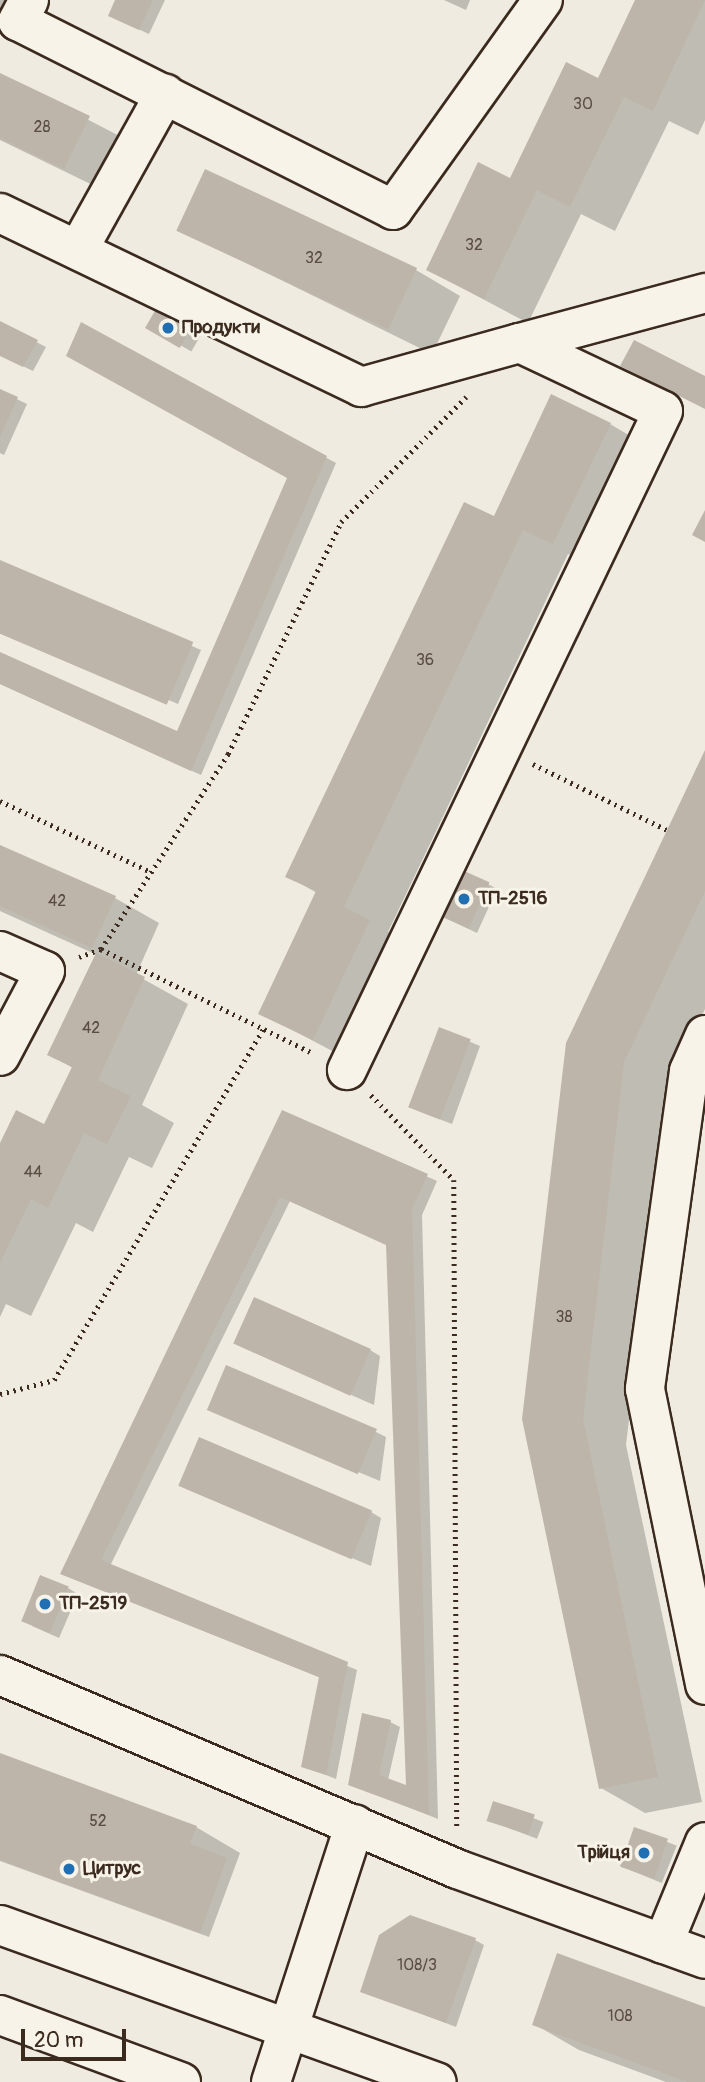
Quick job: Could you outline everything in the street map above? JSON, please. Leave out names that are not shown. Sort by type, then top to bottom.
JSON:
[{"type":"street","points":[[29,0],[18,21],[393,210],[543,0]]},
{"type":"street","points":[[78,250],[165,94]]},
{"type":"street","points":[[0,213],[361,387],[705,293]]},
{"type":"street","points":[[347,1070],[663,411],[520,343]]},
{"type":"street","points":[[0,951],[44,971],[0,1056]]},
{"type":"street","points":[[705,1035],[689,1070],[645,1389],[705,1685]]},
{"type":"street","points":[[0,1675],[457,1869],[705,1959]]},
{"type":"street","points":[[271,2082],[355,1824]]},
{"type":"street","points":[[663,1944],[705,1842]]},
{"type":"street","points":[[0,1925],[289,2026],[438,2082]]},
{"type":"street","points":[[0,2015],[181,2082]]},
{"type":"path","points":[[44,971],[101,949],[228,754],[341,522],[473,390]]},
{"type":"path","points":[[501,749],[667,830]]},
{"type":"path","points":[[0,801],[150,872]]},
{"type":"path","points":[[101,949],[347,1070],[454,1180],[457,1869]]},
{"type":"path","points":[[0,1394],[54,1380],[263,1029]]},
{"type":"building","points":[[115,0],[153,0],[139,30],[108,16]]},
{"type":"building","points":[[635,0],[705,0],[653,111],[624,97],[570,207],[537,190],[484,299],[426,270],[478,162],[510,178],[566,62],[598,78]]},
{"type":"building","points":[[0,73],[90,116],[64,169],[0,138]]},
{"type":"building","points":[[205,169],[417,268],[388,330],[176,231]]},
{"type":"building","name":"Продукти","points":[[156,309],[191,329],[180,348],[145,328]]},
{"type":"building","points":[[0,321],[38,340],[23,367],[0,356]]},
{"type":"building","points":[[81,322],[327,456],[191,771],[0,684],[0,652],[177,731],[287,478],[66,356]]},
{"type":"building","points":[[634,340],[705,376],[705,409],[620,366]]},
{"type":"building","points":[[0,389],[18,397],[0,437]]},
{"type":"building","points":[[551,394],[611,423],[553,544],[523,530],[344,907],[370,920],[313,1040],[258,1014],[316,891],[285,877],[464,502],[494,516]]},
{"type":"building","points":[[705,510],[705,542],[692,535]]},
{"type":"building","points":[[0,560],[193,642],[167,705],[0,634]]},
{"type":"building","points":[[705,750],[705,891],[624,1062],[583,1419],[658,1777],[599,1789],[522,1419],[566,1043]]},
{"type":"building","points":[[0,845],[116,896],[92,948],[0,906]]},
{"type":"building","name":"ТП-2516","points":[[462,870],[489,882],[469,929],[441,917]]},
{"type":"building","points":[[96,953],[145,977],[98,1080],[131,1096],[107,1144],[84,1133],[48,1208],[31,1199],[0,1263],[0,1143],[16,1110],[44,1124],[72,1067],[47,1055]]},
{"type":"building","points":[[439,1027],[471,1039],[440,1119],[408,1107]]},
{"type":"building","points":[[282,1110],[428,1174],[412,1209],[429,1815],[348,1785],[362,1713],[391,1720],[379,1775],[406,1785],[386,1245],[280,1197],[101,1560],[348,1662],[326,1775],[301,1767],[319,1677],[60,1574]]},
{"type":"building","points":[[254,1297],[371,1349],[350,1396],[233,1344]]},
{"type":"building","points":[[226,1365],[377,1429],[358,1474],[207,1410]]},
{"type":"building","points":[[199,1437],[372,1510],[351,1559],[178,1486]]},
{"type":"building","name":"ТП-2519","points":[[40,1575],[69,1587],[50,1633],[21,1621]]},
{"type":"building","points":[[0,1753],[197,1826],[190,1844],[227,1858],[200,1933],[0,1860]]},
{"type":"building","points":[[493,1801],[535,1815],[528,1835],[487,1821]]},
{"type":"building","name":"Трійця","points":[[634,1827],[668,1839],[654,1878],[620,1867]]},
{"type":"building","points":[[410,1915],[476,1938],[446,2023],[360,1992],[379,1935]]},
{"type":"building","points":[[557,1953],[705,2007],[705,2082],[688,2082],[532,2025]]},
{"type":"place","name":"Продукти","points":[[168,328]]},
{"type":"place","name":"ТП-2516","points":[[464,899]]},
{"type":"place","name":"ТП-2519","points":[[45,1604]]},
{"type":"place","name":"Трійця","points":[[644,1853]]},
{"type":"place","name":"Цитрус","points":[[69,1869]]}]
